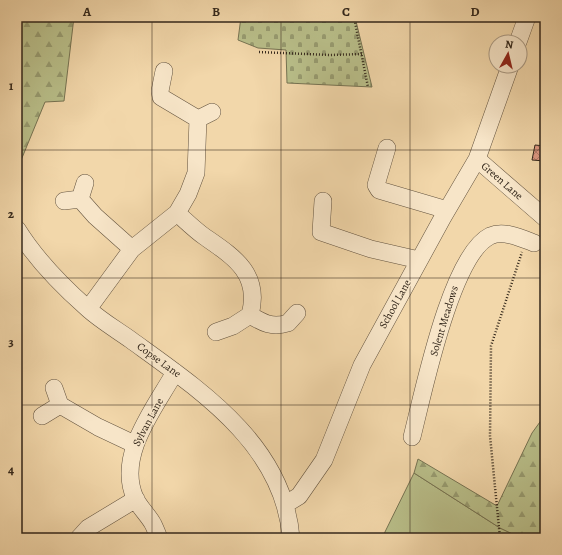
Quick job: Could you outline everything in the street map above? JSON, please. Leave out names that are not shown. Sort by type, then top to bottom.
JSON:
[{"type":"street","points":[[521,34],[527,17]]},
{"type":"street","points":[[88,309],[132,249],[177,213],[188,194],[196,173],[205,115],[180,108],[162,97],[160,91],[164,71]]},
{"type":"street","name":"School Lane","points":[[286,504],[299,496],[324,460],[362,365],[419,260],[477,159],[507,74]]},
{"type":"street","points":[[387,148],[376,185],[379,190],[447,210]]},
{"type":"street","name":"Green Lane","points":[[477,159],[545,218]]},
{"type":"street","points":[[85,183],[72,200],[95,216],[132,249]]},
{"type":"street","points":[[323,201],[321,232],[371,250],[419,260]]},
{"type":"street","points":[[177,213],[204,236],[228,252],[245,270],[252,291],[250,315],[233,326],[216,332]]},
{"type":"street","points":[[532,245],[545,222]]},
{"type":"street","name":"Copse Lane","points":[[17,229],[25,241],[56,277],[88,309],[175,372],[212,402],[246,436],[268,466],[286,504]]},
{"type":"street","name":"Solent Meadows","points":[[412,437],[452,291],[464,265],[483,240],[491,235],[503,234],[516,236],[532,245]]},
{"type":"street","points":[[250,315],[266,325],[288,323],[297,312]]},
{"type":"street","name":"Sylvan Lane","points":[[159,538],[153,524],[136,499],[130,482],[131,460],[134,444],[175,372]]},
{"type":"street","points":[[54,388],[60,405],[98,427],[134,444]]},
{"type":"street","points":[[42,416],[60,405]]},
{"type":"street","points":[[79,538],[88,528],[136,499]]},
{"type":"street","points":[[286,504],[291,538]]},
{"type":"path","points":[[354,17],[368,86]]},
{"type":"path","points":[[258,52],[330,55],[362,54]]},
{"type":"path","points":[[500,538],[490,436],[491,346],[532,245]]},
{"type":"green space","points":[[17,17],[74,17],[64,101],[45,102],[17,170],[17,49],[20,38]]},
{"type":"green space","points":[[241,17],[355,17],[372,87],[287,83],[286,50],[258,48],[238,40]]},
{"type":"green space","points":[[545,415],[545,538],[521,538],[500,528],[414,473],[418,459],[497,506],[532,433]]},
{"type":"green space","points":[[414,473],[500,528],[521,538],[382,538]]},
{"type":"building","points":[[535,145],[545,146],[545,161],[532,160]]}]
